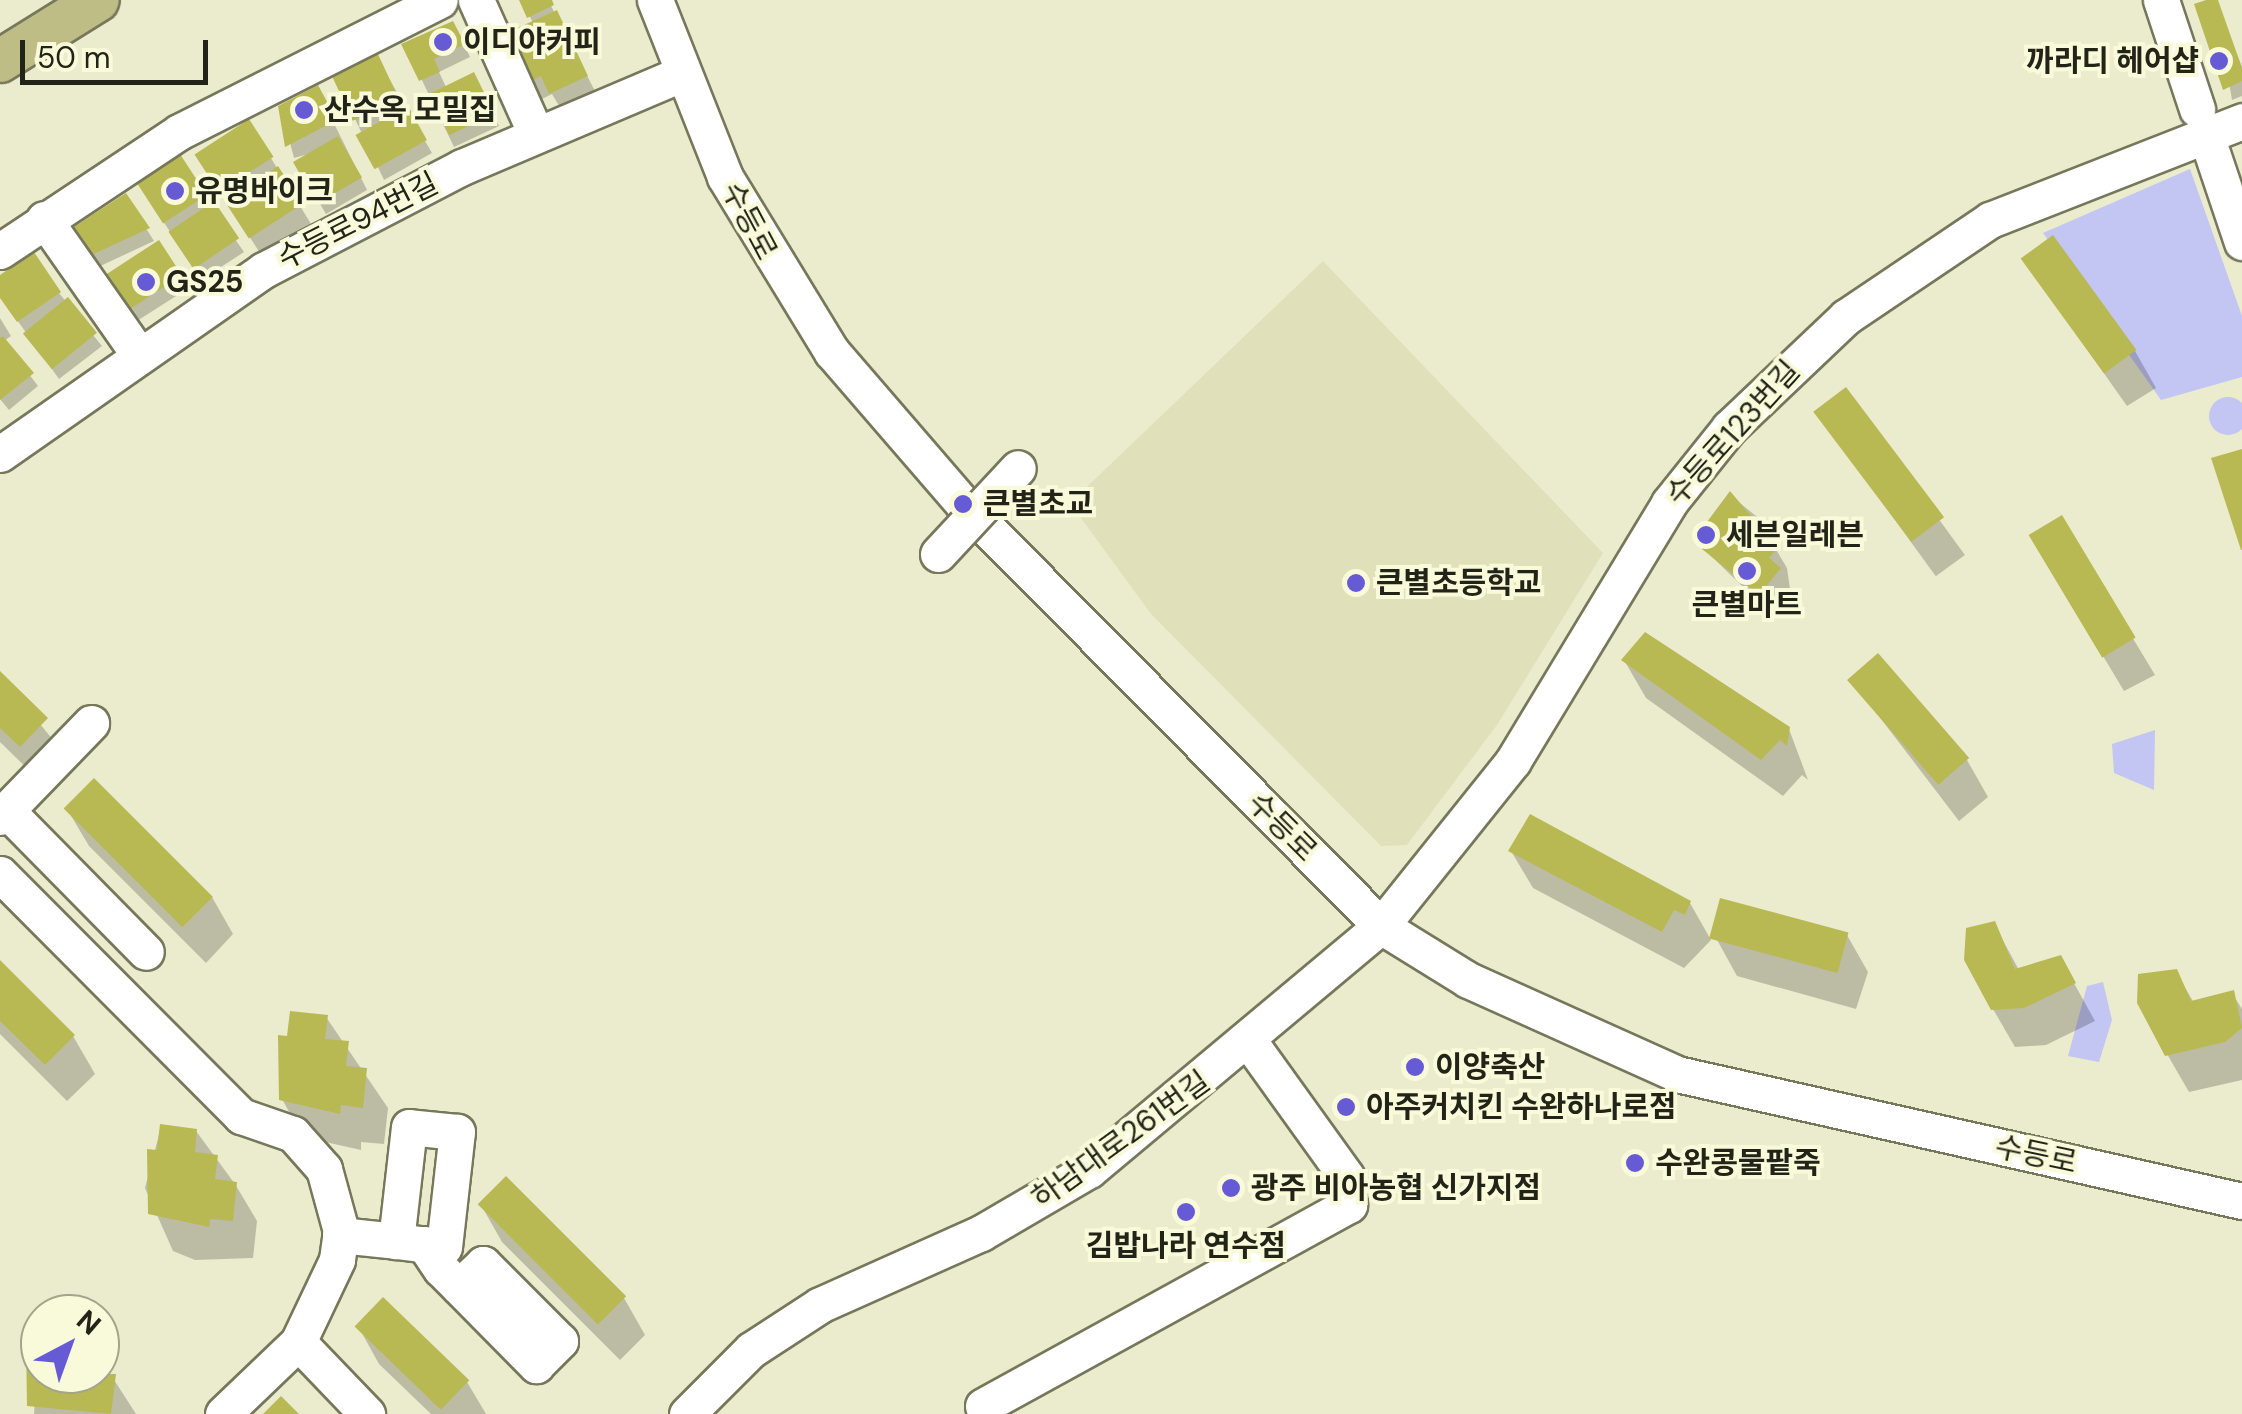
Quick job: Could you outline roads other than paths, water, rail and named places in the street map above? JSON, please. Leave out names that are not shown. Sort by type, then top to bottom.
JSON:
[{"type":"main road","points":[[0,61],[98,0]]},
{"type":"street","points":[[0,251],[179,132],[440,0]]},
{"type":"street","points":[[476,0],[536,134]]},
{"type":"street","name":"수등로","points":[[655,0],[680,74],[766,255],[832,352],[963,504],[1381,926],[1572,1032],[1677,1074],[2242,1200]]},
{"type":"street","points":[[2161,0],[2197,108]]},
{"type":"street","name":"수등로94번길","points":[[0,454],[137,352],[264,270],[536,134],[680,74]]},
{"type":"street","name":"수등로123번길","points":[[1381,926],[1514,761],[1669,502],[1810,347],[1990,220],[2242,121]]},
{"type":"street","points":[[2212,153],[2242,242]]},
{"type":"street","points":[[44,220],[137,352]]},
{"type":"street","points":[[938,554],[1018,468]]},
{"type":"street","points":[[91,723],[5,804],[146,952]]},
{"type":"street","points":[[0,874],[241,1116],[312,1150],[335,1197],[340,1235],[334,1279],[298,1342],[224,1414]]},
{"type":"street","name":"하남대로261번길","points":[[687,1414],[778,1330],[1052,1193],[1251,1044],[1381,926]]},
{"type":"street","points":[[983,1406],[1348,1204],[1346,1176],[1251,1044]]},
{"type":"street","points":[[340,1235],[410,1243],[458,1287]]},
{"type":"street","points":[[298,1342],[367,1414]]},
{"type":"place","name":"이디야커피","points":[[443,42]]},
{"type":"place","name":"까라디 헤어샵","points":[[2219,61]]},
{"type":"place","name":"산수옥 모밀집","points":[[304,110]]},
{"type":"place","name":"유명바이크","points":[[175,191]]},
{"type":"place","name":"GS25","points":[[146,282]]},
{"type":"place","name":"큰별초교","points":[[963,504]]},
{"type":"place","name":"세븐일레븐","points":[[1706,535]]},
{"type":"place","name":"큰별마트","points":[[1747,571]]},
{"type":"place","name":"큰별초등학교","points":[[1356,583]]},
{"type":"place","name":"이양축산","points":[[1415,1067]]},
{"type":"place","name":"아주커치킨 수완하나로점","points":[[1346,1107]]},
{"type":"place","name":"수완콩물팥죽","points":[[1635,1163]]},
{"type":"place","name":"광주 비아농협 신가지점","points":[[1231,1188]]},
{"type":"place","name":"김밥나라 연수점","points":[[1186,1212]]}]
